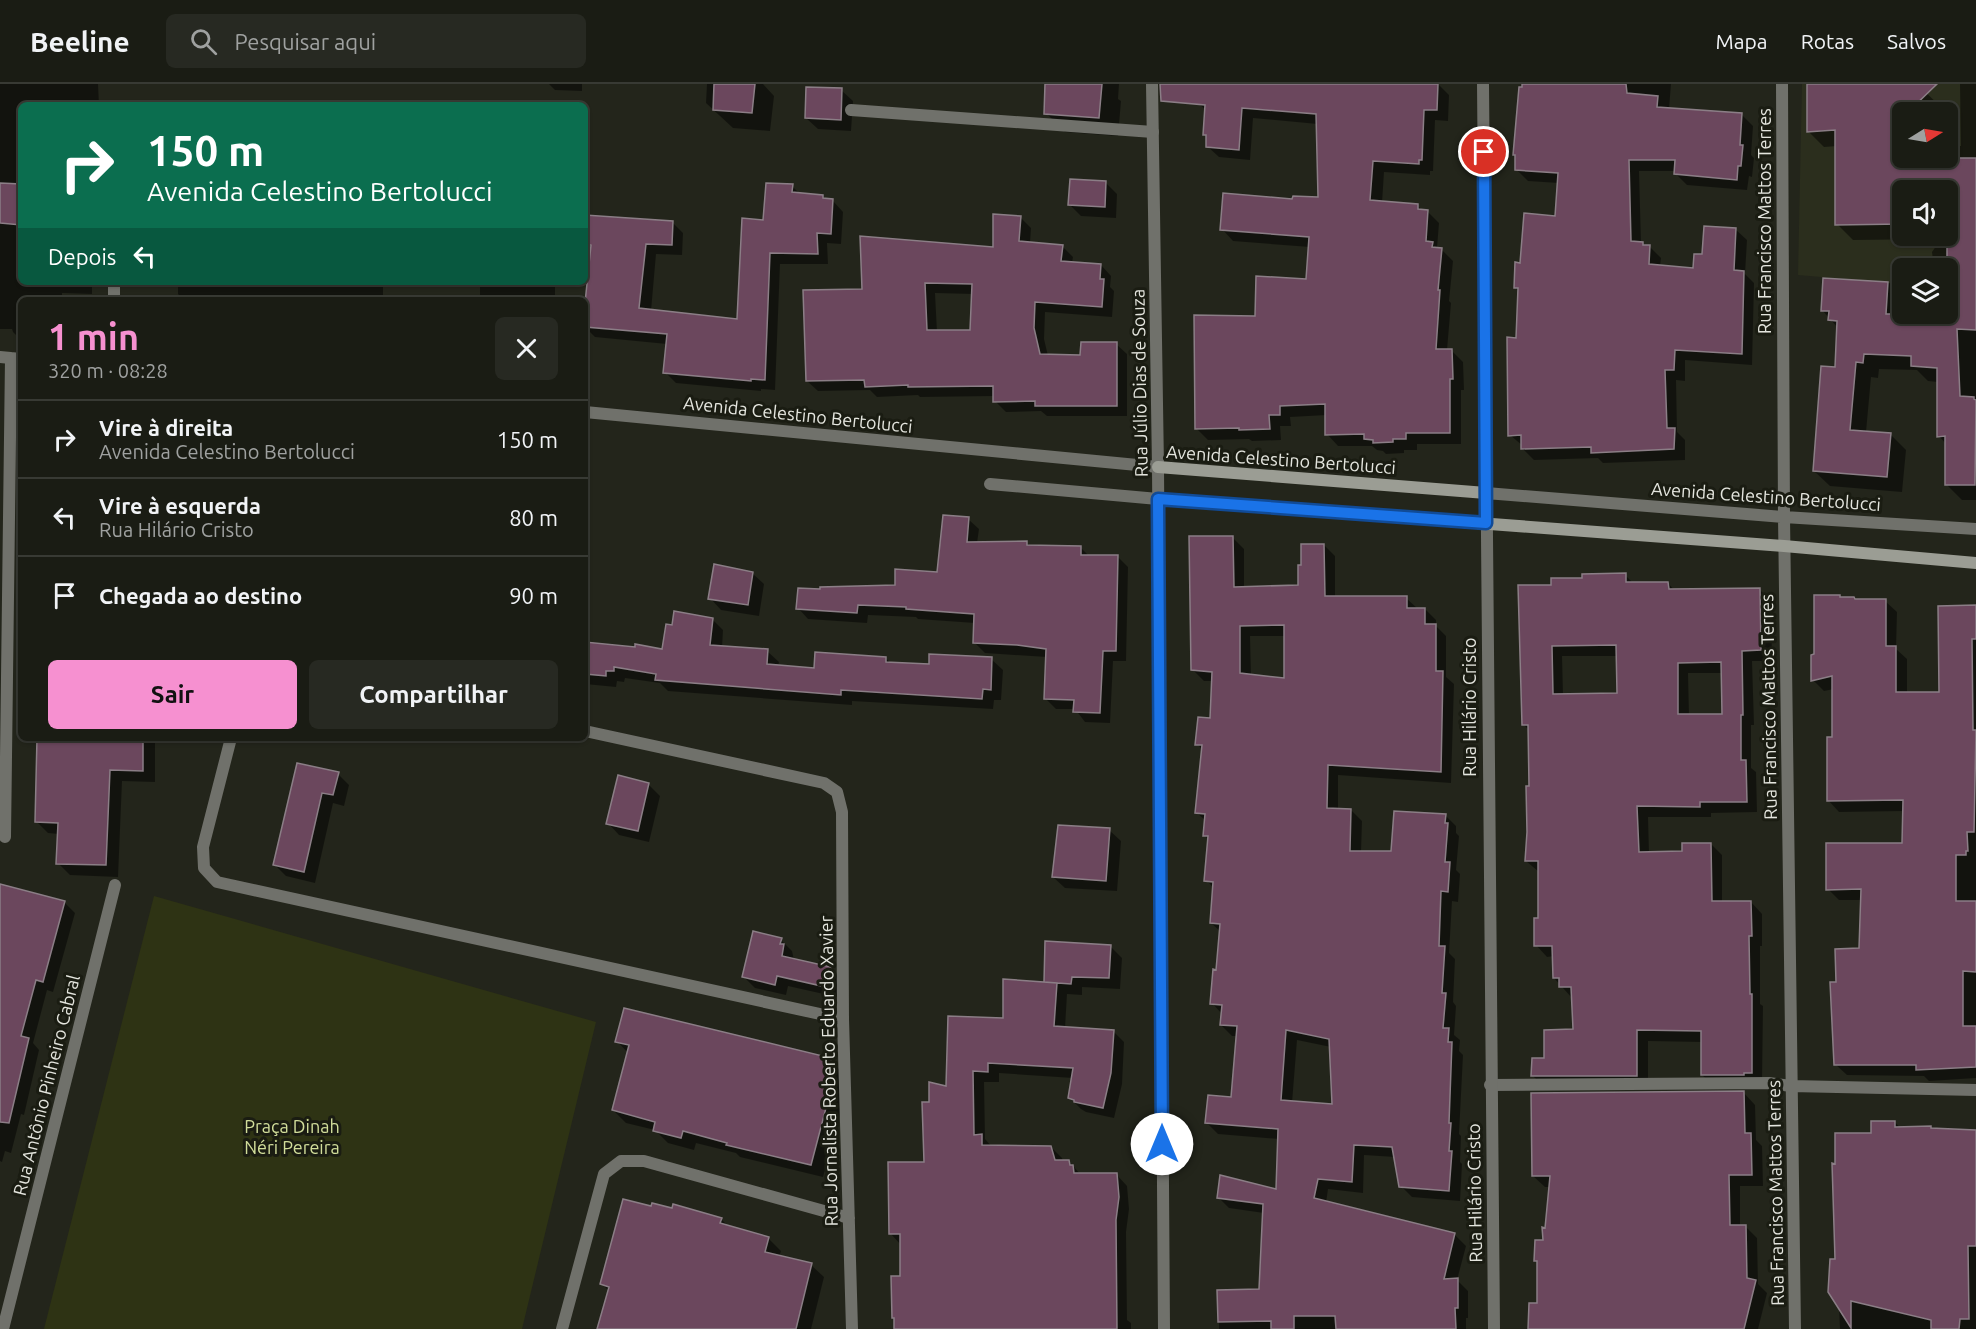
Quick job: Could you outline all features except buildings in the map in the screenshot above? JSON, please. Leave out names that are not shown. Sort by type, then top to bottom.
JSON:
[{"type":"street","name":"Rua Júlio Dias de Souza","points":[[1152,84],[1158,467],[1164,1329]]},
{"type":"street","name":"Rua Hilário Cristo","points":[[1483,84],[1494,1329]]},
{"type":"street","name":"Rua Francisco Mattos Terres","points":[[1782,84],[1784,546],[1795,1329]]},
{"type":"street","points":[[851,110],[1153,132]]},
{"type":"street","points":[[5,837],[11,358]]},
{"type":"street","name":"Avenida Celestino Bertolucci","points":[[588,412],[1158,467],[1784,517],[1976,529]]},
{"type":"street","points":[[990,484],[1976,563]]},
{"type":"street","name":"Rua Jornalista Roberto Eduardo Xavier","points":[[588,731],[824,783],[837,792],[842,812],[843,1019],[852,1329]]},
{"type":"street","points":[[230,741],[203,847],[204,868],[218,882],[843,1019]]},
{"type":"street","name":"Rua Antônio Pinheiro Cabral","points":[[3,1329],[115,885]]},
{"type":"street","points":[[1491,1085],[1769,1083],[1791,1086],[1976,1090]]},
{"type":"street","points":[[562,1329],[604,1174],[621,1161],[644,1161],[849,1218]]},
{"type":"shaded area","points":[[1802,84],[1976,84],[1976,290],[1958,276],[1958,258],[1892,258],[1892,283],[1798,275]]},
{"type":"green space","name":"Praça Dinah Néri Pereira","points":[[154,896],[596,1022],[522,1329],[44,1329]]},
{"type":"route","points":[[1162,1144],[1158,499],[1486,523],[1484,152]]}]
